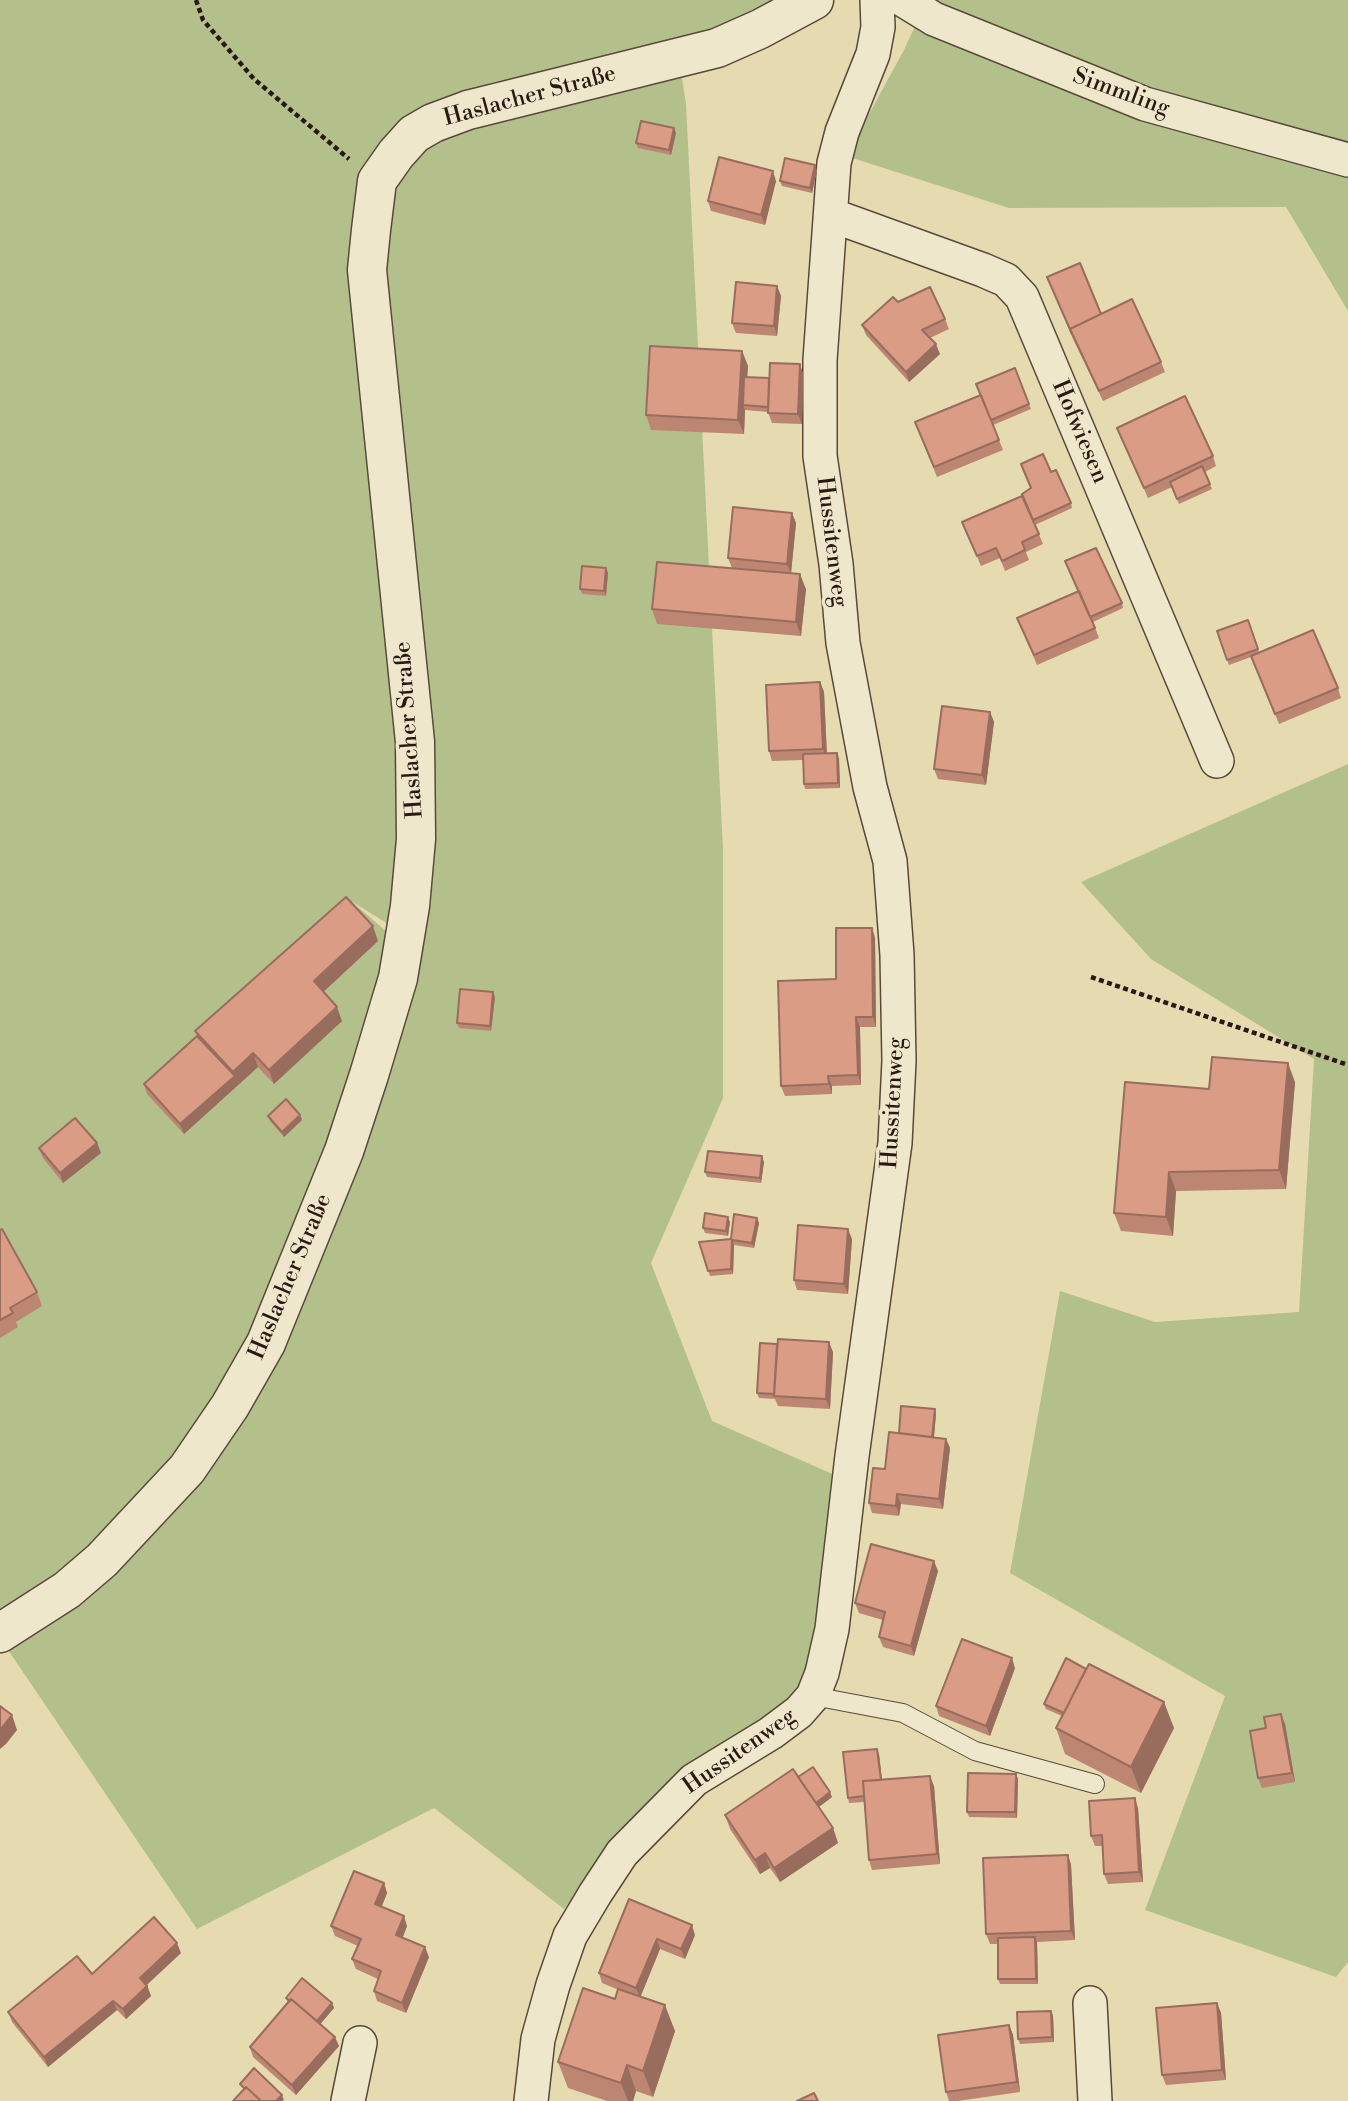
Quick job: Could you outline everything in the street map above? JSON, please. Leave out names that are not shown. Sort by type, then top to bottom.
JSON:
[{"type":"street","name":"Haslacher Straße","points":[[0,1633],[67,1590],[102,1560],[187,1469],[230,1406],[266,1343],[344,1151],[398,978],[410,906],[416,839],[415,742],[367,270],[377,181],[414,134],[433,123],[468,110],[717,48],[814,0]]},
{"type":"street","name":"Hussitenweg","points":[[531,2101],[538,2039],[570,1936],[622,1853],[694,1780],[771,1733],[799,1712],[813,1696],[822,1672],[832,1629],[852,1456],[895,1143],[899,1061],[897,955],[890,861],[870,787],[843,643],[836,564],[820,456],[820,360],[834,163],[842,131],[873,54],[878,27],[877,0]]},
{"type":"street","name":"Simmling","points":[[903,0],[934,19],[1145,104],[1348,160]]},
{"type":"street","name":"Hofwiesen","points":[[831,215],[983,270],[1006,280],[1022,297],[1217,761]]},
{"type":"street","points":[[1090,2003],[1095,2101]]},
{"type":"street","points":[[348,2101],[360,2043]]},
{"type":"lane","points":[[813,1696],[903,1713],[975,1751],[1095,1784]]},
{"type":"path","points":[[196,0],[203,20],[254,79],[307,126],[377,181]]},
{"type":"path","points":[[1091,978],[1348,1065]]},
{"type":"green space","points":[[0,0],[780,0],[702,40],[510,95],[679,59],[686,104],[723,849],[723,1098],[651,1263],[712,1421],[837,1476],[816,1629],[806,1674],[790,1709],[713,1755],[645,1810],[617,1840],[564,1909],[434,1808],[197,1929],[4,1644],[90,1586],[254,1376],[368,1108],[420,943],[425,791],[409,540],[377,249],[386,188],[417,139],[463,121],[495,99],[503,80],[430,105],[385,137],[364,169],[353,210],[355,275],[406,743],[410,864],[401,932],[351,901],[393,937],[390,965],[368,1052],[326,1166],[243,1354],[212,1406],[155,1484],[70,1570],[0,1618]]},
{"type":"green space","points":[[927,0],[1348,0],[1348,311],[1286,207],[1009,208],[846,156],[904,50]]},
{"type":"green space","points":[[1348,764],[1348,1962],[1336,1977],[1145,1910],[1225,1696],[1010,1573],[1060,1291],[1155,1322],[1299,1312],[1314,1059],[1151,959],[1081,882]]},
{"type":"building","points":[[641,121],[674,128],[669,150],[636,143]]},
{"type":"building","points":[[719,157],[773,171],[761,215],[708,201]]},
{"type":"building","points":[[785,158],[815,165],[810,188],[780,181]]},
{"type":"building","points":[[1080,263],[1101,314],[1070,329],[1072,334],[1047,277]]},
{"type":"building","points":[[736,282],[777,286],[774,326],[732,323]]},
{"type":"building","points":[[930,287],[945,319],[922,330],[936,344],[906,372],[862,325],[893,297],[898,302]]},
{"type":"building","points":[[1132,299],[1161,362],[1099,391],[1070,329]]},
{"type":"building","points":[[650,346],[742,351],[738,420],[646,415]]},
{"type":"building","points":[[770,363],[800,364],[798,414],[768,413]]},
{"type":"building","points":[[1015,368],[1029,404],[991,420],[976,384]]},
{"type":"building","points":[[744,377],[769,378],[768,407],[743,405]]},
{"type":"building","points":[[981,395],[999,440],[934,467],[915,422]]},
{"type":"building","points":[[1185,396],[1213,456],[1144,488],[1117,428]]},
{"type":"building","points":[[1043,454],[1051,472],[1056,470],[1071,503],[1033,520],[1022,494],[1031,488],[1021,464]]},
{"type":"building","points":[[1202,466],[1210,484],[1177,499],[1170,482]]},
{"type":"building","points":[[1022,496],[1039,534],[1022,542],[1025,550],[1002,561],[996,548],[977,556],[962,522]]},
{"type":"building","points":[[733,507],[792,513],[787,564],[728,558]]},
{"type":"building","points":[[1096,548],[1122,603],[1090,617],[1065,561]]},
{"type":"building","points":[[657,562],[800,574],[796,622],[652,609]]},
{"type":"building","points":[[582,566],[606,568],[604,591],[580,589]]},
{"type":"building","points":[[1079,591],[1095,628],[1034,655],[1017,618]]},
{"type":"building","points":[[1248,620],[1258,649],[1227,660],[1217,631]]},
{"type":"building","points":[[1313,630],[1338,688],[1275,714],[1251,656]]},
{"type":"building","points":[[820,682],[823,749],[769,751],[766,685]]},
{"type":"building","points":[[942,706],[990,712],[982,775],[934,769]]},
{"type":"building","points":[[837,753],[838,783],[804,784],[803,754]]},
{"type":"building","points":[[346,897],[373,926],[314,981],[337,1007],[269,1070],[253,1053],[233,1072],[195,1031]]},
{"type":"building","points":[[836,928],[872,928],[873,1017],[856,1017],[858,1075],[828,1076],[829,1084],[781,1086],[778,981],[836,979]]},
{"type":"building","points":[[460,989],[493,992],[490,1026],[457,1023]]},
{"type":"building","points":[[197,1036],[235,1076],[180,1124],[144,1084]]},
{"type":"building","points":[[1212,1057],[1288,1063],[1279,1170],[1169,1172],[1166,1217],[1114,1213],[1125,1082],[1209,1089]]},
{"type":"building","points":[[286,1099],[300,1115],[282,1132],[268,1116]]},
{"type":"building","points":[[75,1118],[97,1143],[60,1173],[39,1148]]},
{"type":"building","points":[[708,1151],[762,1156],[760,1178],[705,1172]]},
{"type":"building","points":[[705,1213],[728,1217],[726,1231],[703,1228]]},
{"type":"building","points":[[734,1214],[757,1218],[752,1243],[732,1240],[731,1269],[708,1271],[699,1242],[731,1239]]},
{"type":"building","points":[[798,1225],[848,1229],[844,1284],[794,1280]]},
{"type":"building","points":[[2,1229],[37,1292],[10,1308],[13,1313],[0,1320],[0,1230]]},
{"type":"building","points":[[778,1339],[829,1342],[826,1399],[774,1396]]},
{"type":"building","points":[[760,1343],[777,1344],[774,1394],[757,1393]]},
{"type":"building","points":[[901,1406],[935,1409],[932,1437],[899,1433]]},
{"type":"building","points":[[889,1432],[946,1439],[939,1499],[897,1494],[896,1506],[869,1503],[873,1468],[885,1469]]},
{"type":"building","points":[[871,1544],[934,1561],[911,1646],[879,1637],[885,1612],[855,1603]]},
{"type":"building","points":[[962,1639],[1012,1658],[986,1726],[936,1706]]},
{"type":"building","points":[[1066,1658],[1086,1669],[1064,1713],[1044,1704]]},
{"type":"building","points":[[1089,1664],[1164,1702],[1131,1767],[1056,1728]]},
{"type":"building","points":[[0,1706],[12,1715],[0,1730]]},
{"type":"building","points":[[1281,1714],[1292,1773],[1258,1778],[1250,1731],[1266,1728],[1264,1717]]},
{"type":"building","points":[[877,1749],[881,1780],[863,1781],[864,1796],[848,1798],[843,1752]]},
{"type":"building","points":[[813,1767],[830,1792],[816,1803],[798,1777]]},
{"type":"building","points":[[793,1769],[833,1828],[774,1868],[765,1853],[755,1860],[725,1815]]},
{"type":"building","points":[[968,1773],[1016,1774],[1015,1812],[967,1812]]},
{"type":"building","points":[[930,1776],[937,1854],[869,1860],[863,1781]]},
{"type":"building","points":[[1135,1798],[1139,1872],[1104,1874],[1102,1835],[1091,1836],[1089,1801]]},
{"type":"building","points":[[1068,1855],[1071,1931],[986,1934],[983,1858]]},
{"type":"building","points":[[354,1871],[384,1883],[375,1904],[404,1916],[396,1935],[425,1947],[402,2003],[374,1991],[381,1971],[352,1959],[361,1939],[331,1926]]},
{"type":"building","points":[[629,1899],[692,1925],[681,1949],[657,1939],[636,1988],[599,1973]]},
{"type":"building","points":[[154,1917],[177,1943],[140,1978],[147,1986],[123,2009],[113,2001],[44,2057],[8,2012],[77,1956],[92,1974]]},
{"type":"building","points":[[1035,1937],[1036,1979],[998,1979],[998,1938]]},
{"type":"building","points":[[302,1978],[332,2003],[317,2021],[291,1999],[290,2001],[286,1998]]},
{"type":"building","points":[[583,1988],[615,1999],[618,1989],[665,2005],[643,2071],[627,2065],[621,2083],[558,2062]]},
{"type":"building","points":[[291,1999],[335,2037],[292,2085],[250,2047]]},
{"type":"building","points":[[1217,2003],[1222,2070],[1162,2075],[1156,2008]]},
{"type":"building","points":[[1051,2011],[1052,2037],[1018,2039],[1017,2012]]},
{"type":"building","points":[[1009,2025],[1017,2082],[946,2092],[938,2035]]},
{"type":"building","points":[[254,2068],[282,2095],[276,2101],[261,2101],[240,2084]]},
{"type":"building","points":[[246,2087],[261,2101],[233,2101]]},
{"type":"building","points":[[814,2093],[818,2101],[797,2101]]}]
